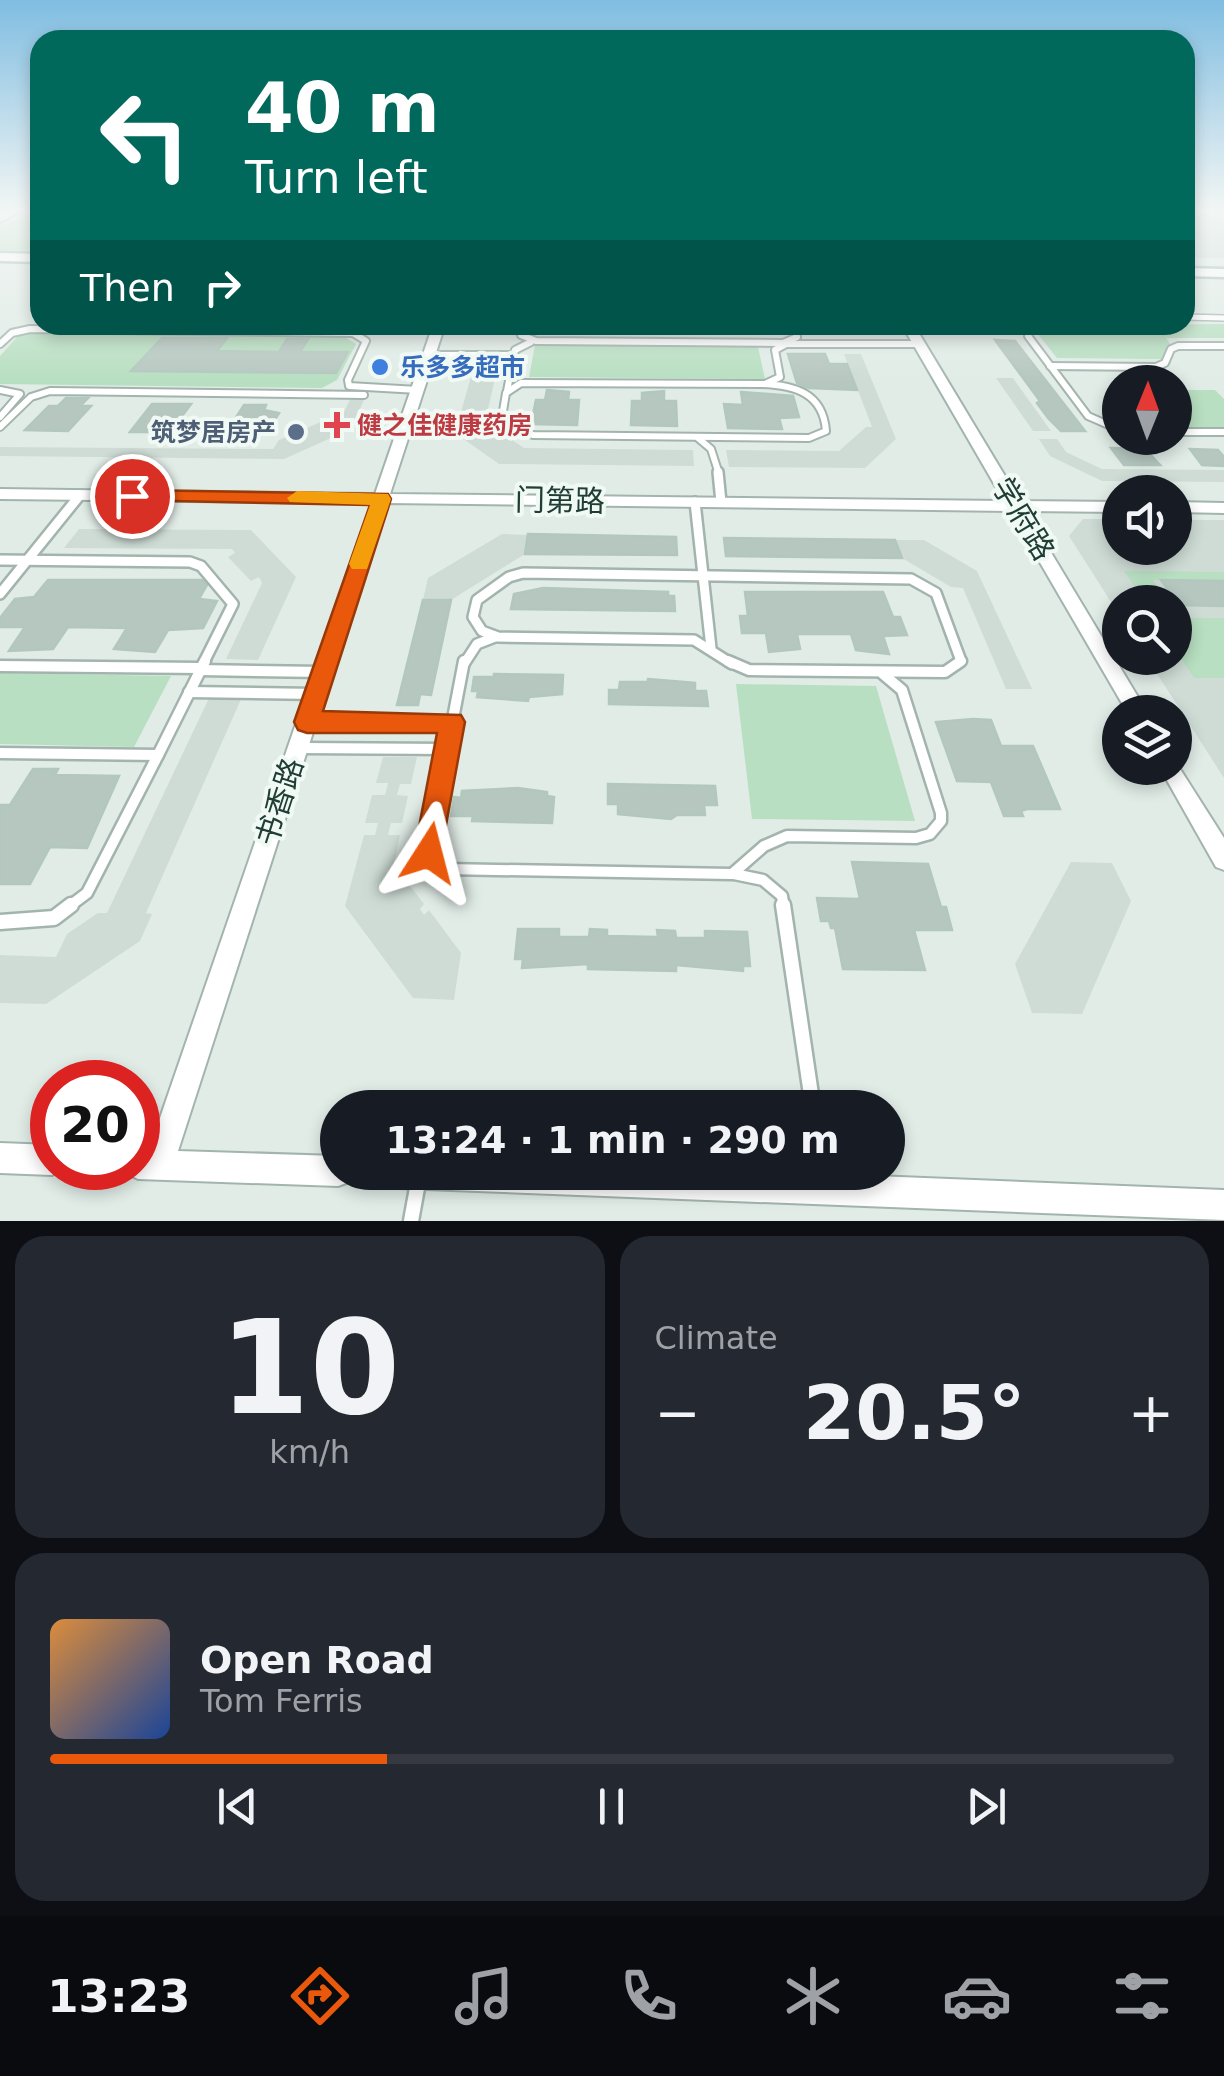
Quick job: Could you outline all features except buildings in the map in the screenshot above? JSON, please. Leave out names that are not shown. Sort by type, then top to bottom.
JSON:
[{"type":"main road","points":[[1195,268],[1224,269]]},
{"type":"street","name":"书香路","points":[[160,1131],[298,748],[437,335]]},
{"type":"street","name":"学府路","points":[[914,335],[1127,695]]},
{"type":"street","name":"门第路","points":[[0,494],[1102,506]]},
{"type":"street","points":[[1192,507],[1224,508]]},
{"type":"street","points":[[1180,785],[1224,859]]},
{"type":"street","points":[[0,1158],[30,1159]]},
{"type":"street","points":[[160,1164],[320,1170]]},
{"type":"street","points":[[905,1186],[1224,1205]]},
{"type":"lane","points":[[1195,317],[1224,318]]},
{"type":"lane","points":[[0,344],[12,333],[30,329]]},
{"type":"lane","points":[[318,394],[340,388],[348,380],[366,342],[359,335]]},
{"type":"lane","points":[[519,335],[502,420],[528,435],[808,438],[822,434],[828,425],[820,402],[780,375],[775,353],[750,343]]},
{"type":"lane","points":[[522,335],[536,341],[920,344]]},
{"type":"lane","points":[[793,341],[794,335]]},
{"type":"lane","points":[[1029,335],[1088,416],[1102,422]]},
{"type":"lane","points":[[430,355],[515,353],[536,341]]},
{"type":"lane","points":[[775,353],[780,346],[793,341]]},
{"type":"lane","points":[[1050,366],[1156,367],[1165,363],[1171,348],[1224,346]]},
{"type":"lane","points":[[511,371],[515,378],[528,382],[794,387]]},
{"type":"lane","points":[[760,384],[773,382],[780,375]]},
{"type":"lane","points":[[348,380],[349,386],[356,389],[417,393]]},
{"type":"lane","points":[[506,393],[528,382]]},
{"type":"lane","points":[[0,390],[417,393]]},
{"type":"lane","points":[[0,416],[20,396],[12,390]]},
{"type":"lane","points":[[0,427],[31,397],[52,390]]},
{"type":"lane","points":[[1192,432],[1224,432]]},
{"type":"lane","points":[[691,437],[706,441],[714,452],[721,502]]},
{"type":"lane","points":[[714,452],[719,442],[735,437]]},
{"type":"lane","points":[[0,594],[80,495]]},
{"type":"lane","points":[[695,502],[712,650]]},
{"type":"lane","points":[[0,560],[190,562],[202,566],[232,604],[94,882],[80,900],[44,921],[0,922]]},
{"type":"lane","points":[[498,637],[476,626],[476,602],[515,575],[911,580],[925,584],[939,599],[960,661],[952,670],[748,670],[686,640],[498,637],[477,644],[464,658],[429,844],[430,860],[438,866],[732,874],[763,880],[782,896],[810,1090]]},
{"type":"lane","points":[[686,640],[702,633],[707,624]]},
{"type":"lane","points":[[0,666],[323,672]]},
{"type":"lane","points":[[732,874],[764,846],[787,836],[916,838],[936,828],[940,812],[902,690],[894,680],[875,671]]},
{"type":"lane","points":[[902,690],[907,676],[919,672]]},
{"type":"lane","points":[[189,692],[316,694]]},
{"type":"lane","points":[[307,722],[452,722]]},
{"type":"lane","points":[[298,748],[447,749]]},
{"type":"lane","points":[[0,753],[158,755]]},
{"type":"lane","points":[[412,1221],[417,1190]]},
{"type":"shaded area","points":[[844,354],[861,354],[896,439],[865,468],[729,467],[726,450],[839,451],[866,427],[872,427]]},
{"type":"shaded area","points":[[474,366],[498,366],[485,422],[524,448],[693,450],[694,466],[499,464],[455,433]]},
{"type":"shaded area","points":[[996,378],[1013,378],[1051,431],[1033,431]]},
{"type":"shaded area","points":[[352,395],[364,400],[351,429],[284,459],[0,456],[0,447],[273,449],[279,440],[323,421],[340,421]]},
{"type":"shaded area","points":[[1039,439],[1057,439],[1066,452],[1102,469],[1224,470],[1224,482],[1192,482],[1192,475],[1102,475],[1102,481],[1050,456]]},
{"type":"shaded area","points":[[1083,519],[1102,519],[1102,565],[1192,565],[1192,520],[1224,520],[1224,778],[1192,728],[1192,695],[1171,695],[1158,675],[1192,675],[1192,585],[1102,588],[1069,536]]},
{"type":"shaded area","points":[[79,529],[251,530],[296,577],[258,660],[226,659],[262,583],[259,577],[251,581],[228,557],[235,553],[232,549],[64,548]]},
{"type":"shaded area","points":[[502,534],[528,535],[525,554],[451,600],[423,600],[428,578]]},
{"type":"shaded area","points":[[895,540],[924,540],[977,571],[1032,689],[1006,689],[963,588],[951,587],[902,558]]},
{"type":"shaded area","points":[[210,696],[242,697],[146,913],[152,914],[140,941],[46,1004],[0,1003],[0,955],[56,957],[67,934],[98,913],[107,913]]},
{"type":"shaded area","points":[[383,757],[417,757],[411,784],[400,784],[397,795],[408,796],[402,823],[391,823],[388,835],[400,835],[394,865],[424,904],[420,909],[424,915],[429,910],[461,953],[454,1000],[413,998],[345,906],[364,835],[375,835],[378,823],[365,823],[372,795],[385,795],[388,783],[376,783]]},
{"type":"shaded area","points":[[1071,862],[1112,863],[1131,901],[1082,1014],[1032,1013],[1015,964]]},
{"type":"green space","points":[[1195,324],[1224,324],[1224,338],[1166,338],[1171,345],[1162,359],[1057,358],[1039,335],[1195,335]]},
{"type":"green space","points":[[26,333],[345,337],[356,344],[337,380],[322,388],[0,384],[0,356]],"holes":[[[227,351],[272,352],[258,373],[210,373]]]},
{"type":"green space","points":[[535,345],[758,347],[765,379],[529,377]]},
{"type":"green space","points":[[1192,390],[1215,390],[1224,399],[1224,430],[1192,429]]},
{"type":"green space","points":[[1124,571],[1224,572],[1224,581],[1153,580],[1156,585],[1133,585]]},
{"type":"green space","points":[[1192,618],[1224,618],[1224,678],[1194,678]]},
{"type":"green space","points":[[0,673],[171,676],[134,747],[0,744]]},
{"type":"green space","points":[[736,684],[876,686],[915,821],[752,819]]},
{"type":"slow traffic","points":[[297,498],[382,499],[360,564]]},
{"type":"place","name":"乐多多超市","points":[[380,367]]},
{"type":"place","name":"健之佳健康药房","points":[[337,425]]},
{"type":"place","name":"筑梦居房产","points":[[296,432]]},
{"type":"route","points":[[132,496],[382,499],[307,722],[452,722],[429,853]]}]
